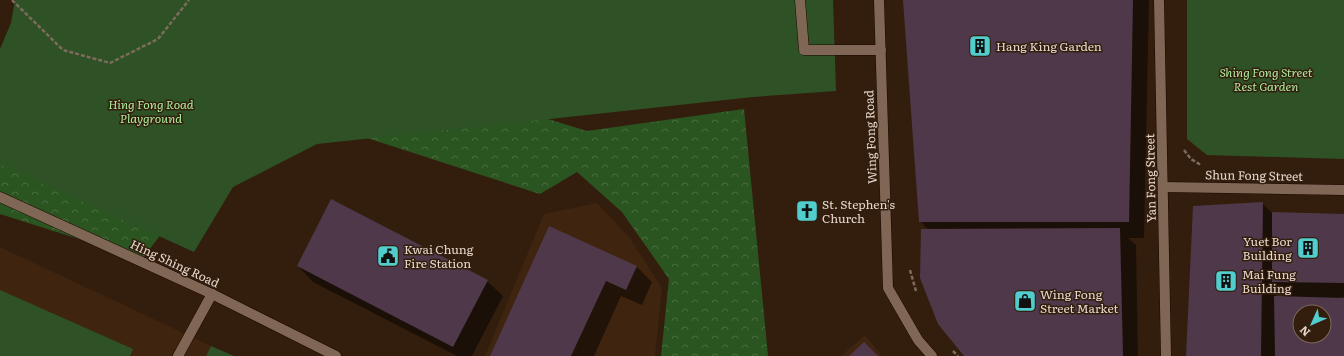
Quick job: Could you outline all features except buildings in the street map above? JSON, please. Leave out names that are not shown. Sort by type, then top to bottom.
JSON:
[{"type":"street","points":[[800,0],[804,50],[881,50]]},
{"type":"street","name":"Wing Fong Road","points":[[880,0],[888,288],[918,340],[932,356]]},
{"type":"street","name":"Yan Fong Street","points":[[1159,0],[1166,356]]},
{"type":"street","name":"Shun Fong Street","points":[[1163,187],[1344,190]]},
{"type":"street","name":"Hing Shing Road","points":[[0,197],[212,294],[336,356]]},
{"type":"street","points":[[178,356],[212,294]]},
{"type":"path","points":[[12,0],[63,50],[110,63],[158,39],[189,0]]},
{"type":"path","points":[[1182,148],[1191,159],[1204,167]]},
{"type":"path","points":[[909,266],[918,297]]},
{"type":"path","points":[[950,347],[958,356]]},
{"type":"shaded area","points":[[597,203],[629,237],[662,288],[655,356],[485,356],[544,214]]},
{"type":"shaded area","points":[[0,247],[211,346],[206,356],[0,356]]},
{"type":"shaded area","points":[[865,335],[882,356],[841,356]]},
{"type":"green space","name":"Hing Fong Road Playground","points":[[15,0],[833,0],[836,91],[753,97],[317,144],[233,187],[194,252],[0,164],[0,49],[11,23]]},
{"type":"green space","name":"Shing Fong Street Rest Garden","points":[[1187,0],[1344,0],[1344,159],[1207,155],[1187,139]]},
{"type":"green space","points":[[418,79],[587,131],[744,109],[768,356],[661,356],[669,279],[622,212],[577,172],[540,194],[361,136],[242,140],[172,220],[142,259],[0,214],[0,89]]},
{"type":"green space","points":[[0,290],[133,349],[130,356],[0,356]]},
{"type":"green space","points":[[211,346],[234,356],[206,356]]},
{"type":"place","name":"Hang King Garden","points":[[980,46]]},
{"type":"place","name":"St. Stephen's Church","points":[[807,211]]},
{"type":"place","name":"Yuet Bor Building","points":[[1308,248]]},
{"type":"place","name":"Kwai Chung Fire Station","points":[[388,256]]},
{"type":"place","name":"Mai Fung Building","points":[[1226,281]]},
{"type":"place","name":"Wing Fong Street Market","points":[[1025,301]]}]
